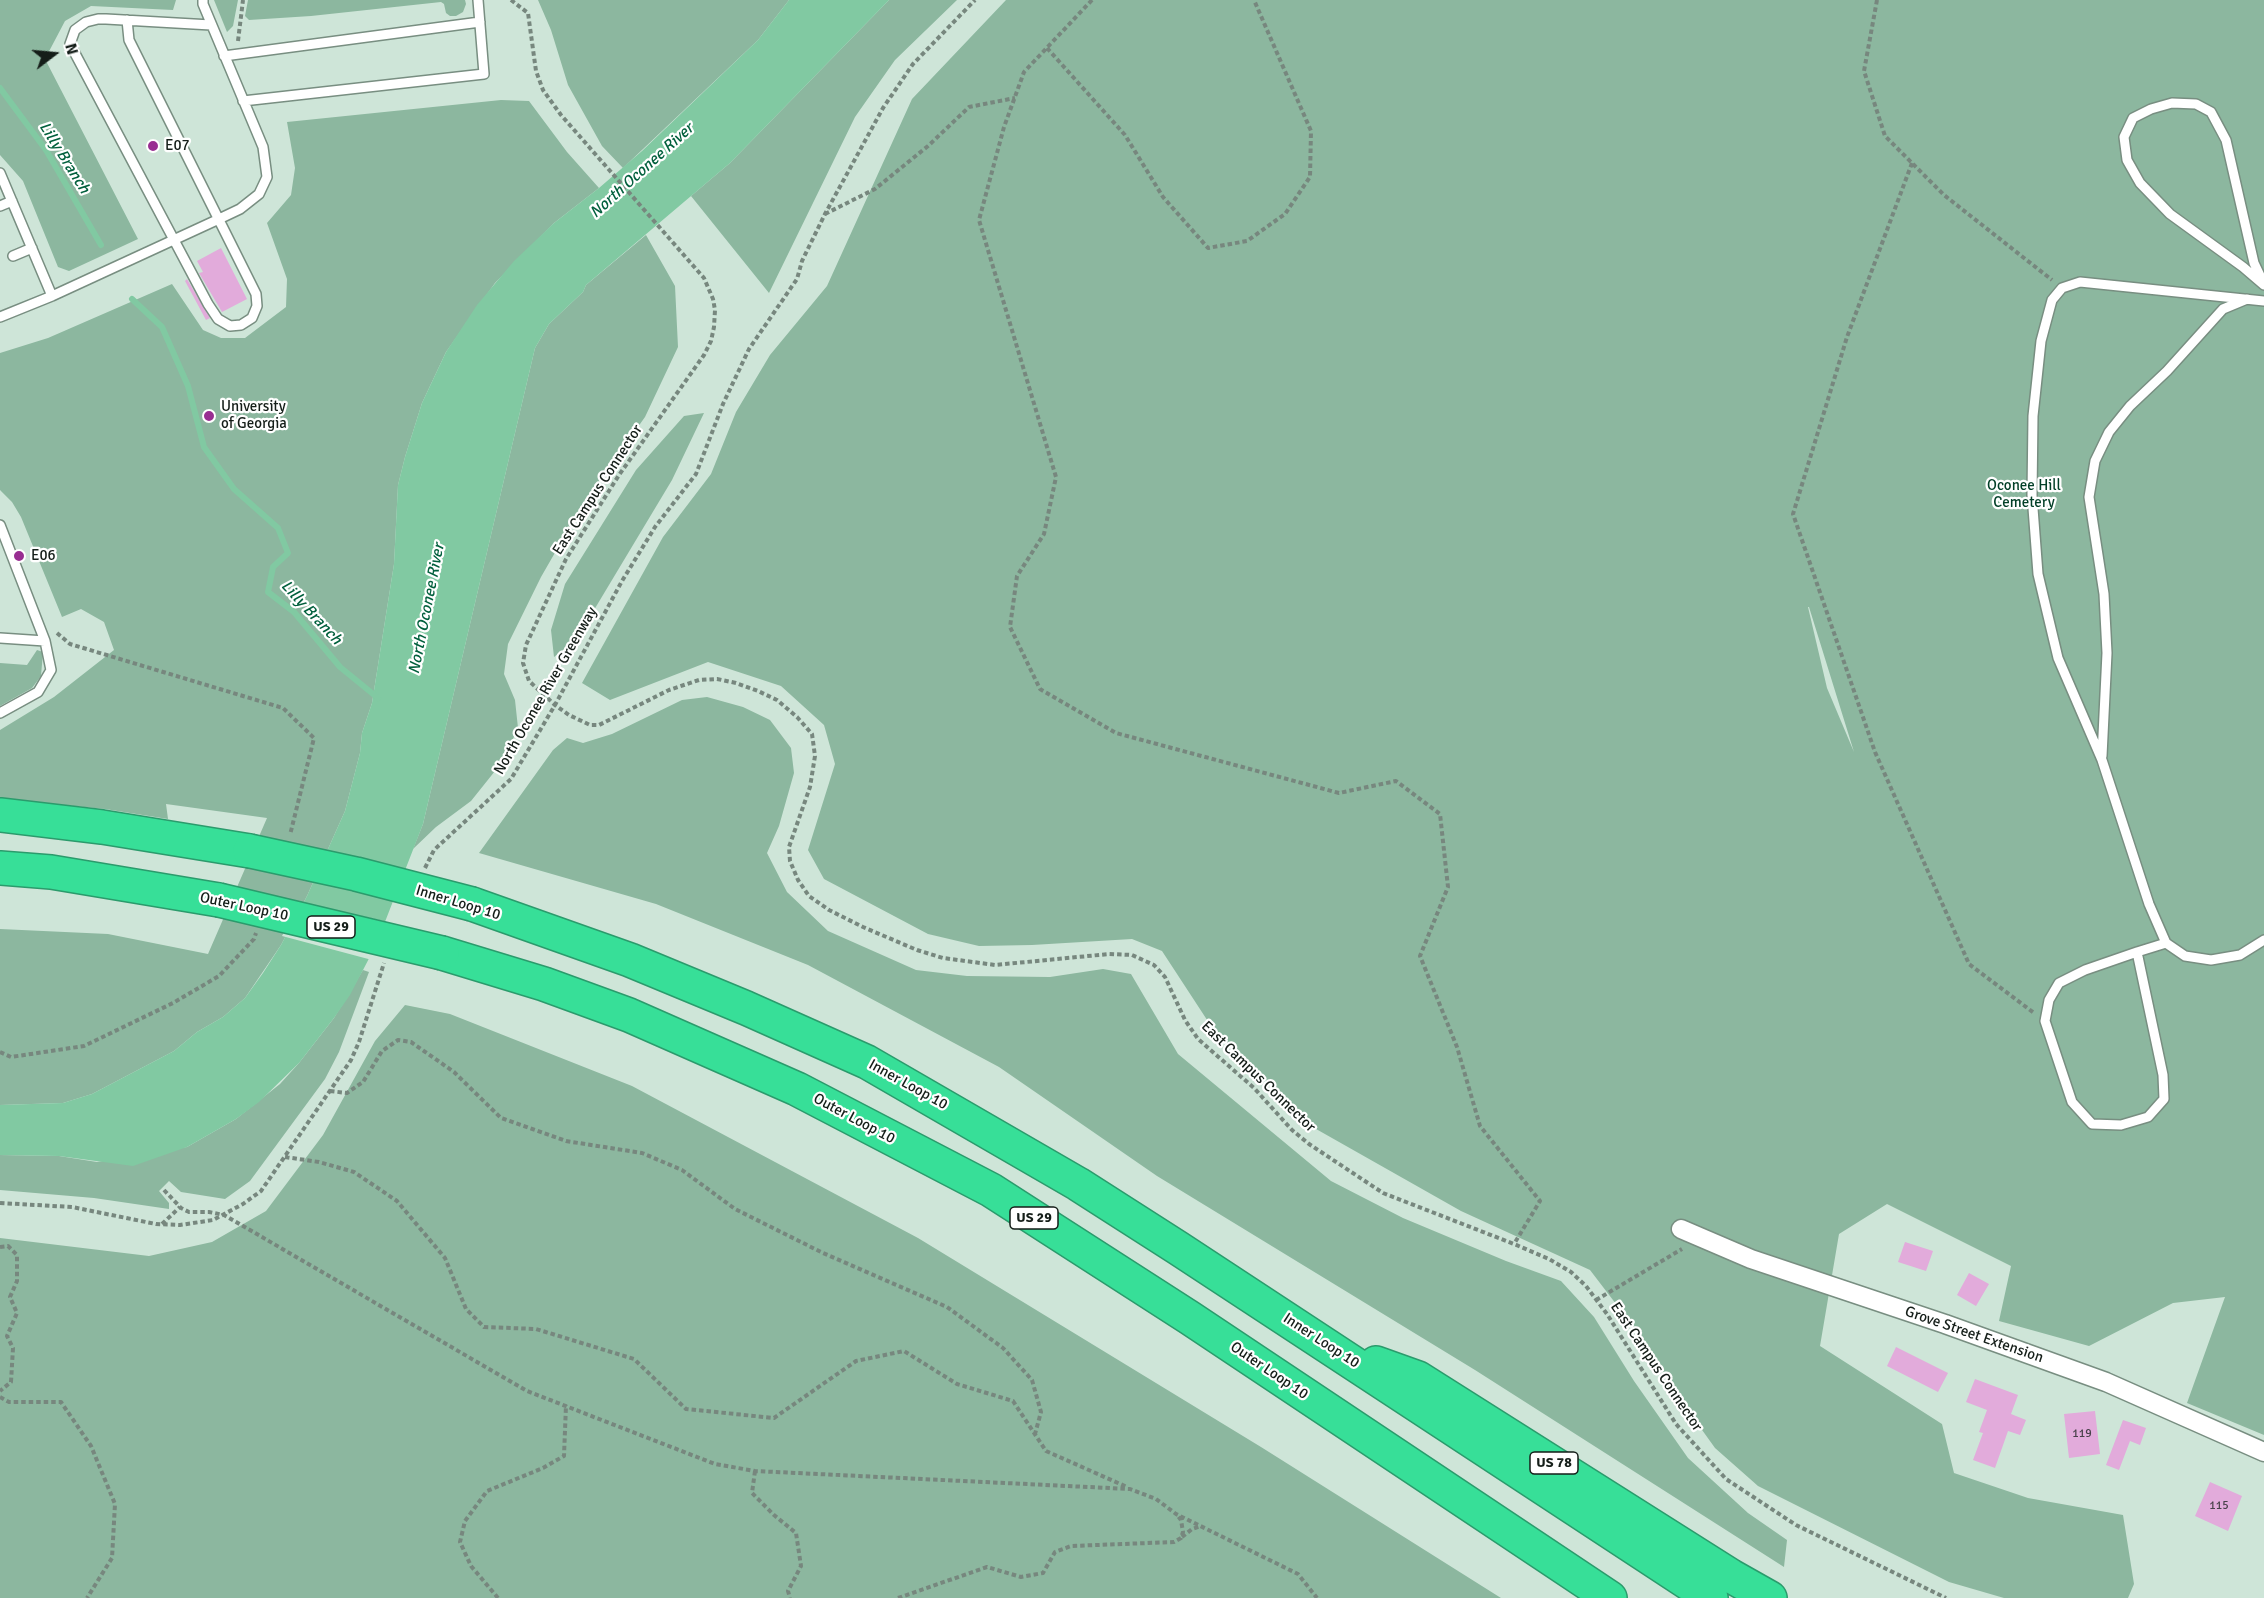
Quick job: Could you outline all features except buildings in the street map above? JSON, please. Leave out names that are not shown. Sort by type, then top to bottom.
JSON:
[{"type":"highway","name":"Inner Loop 10","points":[[0,815],[102,827],[250,851],[356,874],[472,904],[630,960],[747,1008],[867,1062],[1078,1184],[1329,1346],[1711,1598]]},
{"type":"highway","name":"Outer Loop 10","points":[[0,868],[51,872],[219,900],[442,953],[544,984],[629,1015],[797,1089],[992,1190],[1190,1318],[1610,1598]]},
{"type":"highway","name":"US 78","points":[[1329,1346],[1418,1378],[1731,1576],[1770,1598]]},
{"type":"street","name":"Grove Street Extension","points":[[1681,1229],[1751,1259],[1945,1324],[2106,1382],[2264,1452]]},
{"type":"lane","points":[[0,317],[175,240],[240,209],[259,194],[267,177],[263,147],[211,25],[203,0]]},
{"type":"lane","points":[[243,101],[484,74],[478,0]]},
{"type":"lane","points":[[127,20],[129,40],[256,294],[257,306],[252,318],[241,325],[230,326],[218,319],[208,304],[70,44],[75,30],[86,22],[103,19],[127,20],[211,25]]},
{"type":"lane","points":[[224,56],[480,22]]},
{"type":"lane","points":[[2172,103],[2196,104],[2211,112],[2226,141],[2254,263],[2264,285],[2170,214],[2140,183],[2127,160],[2124,137],[2133,118],[2151,109],[2172,103]]},
{"type":"lane","points":[[0,173],[52,296]]},
{"type":"lane","points":[[0,206],[12,201]]},
{"type":"lane","points":[[13,256],[32,248]]},
{"type":"lane","points":[[2264,301],[2080,282],[2062,288],[2052,300],[2041,341],[2033,416],[2032,495],[2038,574],[2058,658],[2102,760],[2149,904],[2166,943],[2185,956],[2211,960],[2240,955],[2264,940]]},
{"type":"lane","points":[[2102,760],[2107,653],[2104,594],[2089,497],[2094,460],[2109,432],[2130,406],[2168,371],[2223,309],[2249,298]]},
{"type":"lane","points":[[0,525],[45,641],[51,670],[39,693],[0,713]]},
{"type":"lane","points":[[0,638],[45,641]]},
{"type":"lane","points":[[2137,952],[2163,1076],[2164,1099],[2148,1116],[2121,1125],[2092,1124],[2072,1102],[2045,1021],[2049,1000],[2059,983],[2085,970],[2137,952],[2166,943]]},
{"type":"path","points":[[238,41],[243,0]]},
{"type":"path","name":"East Campus Connector","points":[[511,0],[528,14],[536,71],[543,90],[561,115],[704,278],[713,299],[714,327],[711,341],[704,354],[612,486],[566,559],[526,645],[524,663],[529,681],[555,705],[579,720],[599,725],[669,690],[699,680],[717,679],[758,691],[777,700],[812,734],[815,756],[810,787],[789,847],[790,861],[798,880],[809,896],[829,910],[863,927],[917,950],[943,958],[995,965],[1109,954],[1132,955],[1145,960],[1166,977],[1185,1020],[1198,1039],[1254,1088],[1292,1130],[1309,1144],[1383,1193],[1549,1258],[1571,1272],[1596,1300],[1676,1424],[1726,1479],[1796,1525],[1946,1598]]},
{"type":"path","name":"North Oconee River Greenway","points":[[421,876],[434,850],[511,779],[555,705],[622,581],[656,527],[696,474],[732,381],[749,349],[797,279],[802,261],[859,149],[895,90],[929,46],[975,0]]},
{"type":"path","points":[[1092,0],[1024,72],[1004,127],[980,220],[1056,477],[1044,534],[1017,576],[1010,627],[1040,690],[1116,733],[1339,793],[1396,781],[1440,814],[1448,887],[1420,956],[1457,1047],[1480,1126],[1540,1201],[1514,1244]]},
{"type":"path","points":[[1047,48],[1125,135],[1163,197],[1208,248],[1247,241],[1285,214],[1310,177],[1311,154],[1311,131],[1254,0]]},
{"type":"path","points":[[1877,0],[1864,71],[1885,136],[1944,195],[2062,288]]},
{"type":"path","points":[[825,214],[875,189],[928,146],[969,107],[1015,98]]},
{"type":"path","points":[[1912,163],[1847,338],[1793,514],[1875,752],[1969,964],[2045,1021]]},
{"type":"path","points":[[0,1203],[72,1207],[162,1225],[199,1224],[224,1215],[261,1191],[351,1059],[359,1042],[388,954]]},
{"type":"path","points":[[330,1091],[347,1093],[363,1082],[382,1051],[398,1040],[411,1042],[454,1072],[501,1118],[566,1141],[642,1153],[682,1170],[735,1209],[823,1253],[947,1307],[1003,1348],[1032,1380],[1041,1412],[1035,1434]]},
{"type":"path","points":[[285,1157],[319,1162],[354,1172],[396,1202],[445,1258],[466,1309],[484,1327],[536,1329],[634,1359],[686,1409],[774,1418],[856,1361],[904,1351],[957,1384],[1013,1401],[1046,1452],[1156,1499],[1176,1514],[1298,1574],[1317,1598]]},
{"type":"path","points":[[164,1190],[180,1207],[189,1212],[224,1215],[527,1390],[715,1464],[754,1471],[1130,1489]]},
{"type":"path","points":[[162,1225],[180,1207]]},
{"type":"path","points":[[1596,1300],[1701,1238]]},
{"type":"path","points":[[0,1247],[8,1246],[17,1255],[17,1281],[10,1297],[17,1313],[7,1336],[13,1348],[11,1382],[0,1391]]},
{"type":"path","points":[[0,1397],[9,1402],[61,1402],[91,1446],[115,1503],[112,1558],[87,1598]]},
{"type":"path","points":[[498,1598],[471,1566],[460,1542],[465,1521],[487,1491],[543,1468],[564,1456],[566,1406]]},
{"type":"path","points":[[754,1471],[752,1493],[796,1533],[801,1566],[788,1591],[790,1598]]},
{"type":"path","points":[[1176,1514],[1184,1526],[1181,1538]]},
{"type":"path","points":[[898,1598],[987,1567],[1021,1576],[1042,1573],[1055,1552],[1071,1546],[1174,1542],[1192,1529],[1204,1526]]},
{"type":"green space","points":[[0,0],[176,0],[173,10],[91,6],[65,21],[45,59],[138,239],[69,271],[58,267],[23,181],[0,155]]},
{"type":"green space","points":[[214,0],[238,0],[233,26],[227,32]]},
{"type":"green space","points":[[248,0],[465,0],[466,4],[463,12],[456,16],[446,13],[444,4],[441,2],[311,16],[249,20],[245,16]]},
{"type":"green space","points":[[538,0],[789,0],[758,40],[623,168],[602,146],[568,85],[551,30]]},
{"type":"green space","points":[[889,0],[957,0],[895,60],[855,117],[769,293],[691,196],[730,163]]},
{"type":"green space","name":"Oconee Hill Cemetery","points":[[1006,0],[2264,0],[2264,1435],[2187,1403],[2225,1297],[2173,1303],[2089,1346],[1999,1321],[2011,1266],[1887,1204],[1839,1234],[1820,1346],[1942,1424],[1954,1473],[2028,1498],[2123,1515],[2134,1584],[2128,1598],[2004,1598],[1949,1582],[1758,1486],[1715,1448],[1682,1402],[1639,1334],[1590,1270],[1461,1211],[1309,1125],[1213,1029],[1162,951],[1132,939],[979,946],[928,934],[824,879],[808,850],[835,764],[824,725],[781,686],[708,662],[610,700],[582,683],[663,537],[711,474],[736,412],[770,355],[827,286],[912,99]],"holes":[[[1809,607],[1854,752],[1827,688]]]},
{"type":"green space","points":[[501,100],[529,101],[567,152],[599,188],[554,223],[495,283],[446,352],[422,403],[398,485],[394,564],[372,703],[362,733],[360,753],[345,811],[307,896],[281,945],[245,998],[223,1017],[197,1032],[174,1051],[92,1094],[63,1103],[0,1105],[0,929],[108,934],[208,954],[267,818],[166,804],[168,819],[105,809],[0,799],[0,730],[54,697],[114,650],[104,622],[81,609],[62,617],[21,517],[12,502],[0,490],[0,353],[48,338],[172,284],[203,330],[221,338],[245,338],[286,307],[287,279],[267,223],[291,195],[295,168],[287,122]]},
{"type":"green space","points":[[646,235],[675,286],[678,347],[645,417],[583,504],[541,577],[508,644],[504,674],[515,700],[518,728],[503,761],[471,801],[436,827],[413,849],[423,824],[535,348],[549,324],[583,292],[586,285]]},
{"type":"green space","points":[[704,413],[672,480],[576,640],[554,657],[551,630],[565,584],[636,470],[684,416]]},
{"type":"green space","points":[[37,650],[43,652],[41,676],[32,688],[0,706],[0,663],[27,665]]},
{"type":"green space","points":[[707,697],[743,707],[770,720],[791,748],[794,773],[779,826],[767,853],[787,892],[828,931],[916,970],[967,976],[1050,977],[1103,969],[1131,974],[1178,1054],[1331,1181],[1403,1218],[1561,1281],[1594,1317],[1634,1381],[1688,1458],[1748,1513],[1787,1540],[1784,1567],[1475,1370],[1157,1176],[999,1067],[808,965],[656,904],[479,853],[553,750],[567,738],[583,743],[612,734],[682,700]]},
{"type":"green space","points":[[363,970],[369,972],[339,1052],[325,1079],[250,1181],[225,1199],[181,1192],[169,1181],[159,1191],[169,1203],[169,1209],[94,1198],[0,1190],[0,1155],[59,1156],[97,1162],[187,1147],[236,1119],[280,1084],[299,1063],[334,1018]]},
{"type":"green space","points":[[405,1005],[450,1014],[632,1086],[918,1238],[1261,1447],[1501,1598],[0,1598],[0,1238],[149,1256],[212,1242],[266,1211],[323,1135],[375,1041]]},
{"type":"water","name":"North Oconee River","points":[[789,0],[889,0],[730,163],[586,285],[583,292],[549,324],[535,348],[423,824],[376,945],[350,995],[299,1063],[259,1102],[236,1119],[187,1147],[133,1166],[59,1156],[0,1155],[0,1105],[63,1103],[92,1094],[174,1051],[197,1032],[223,1017],[245,998],[263,973],[307,896],[345,811],[360,753],[362,733],[372,703],[394,564],[398,485],[422,403],[446,352],[477,305],[514,261],[554,223],[642,151],[758,40]]},
{"type":"pier","points":[[300,902],[388,922],[372,960],[282,936]]},
{"type":"waterway","name":"Lilly Branch","points":[[0,88],[46,150],[101,245]]},
{"type":"waterway","name":"Lilly Branch","points":[[132,299],[162,327],[188,386],[204,447],[234,489],[278,528],[288,553],[273,567],[268,592],[294,612],[340,667],[378,698]]},
{"type":"place","name":"E07","points":[[153,146]]},
{"type":"place","name":"University of Georgia","points":[[209,416]]},
{"type":"place","name":"E06","points":[[19,556]]}]
